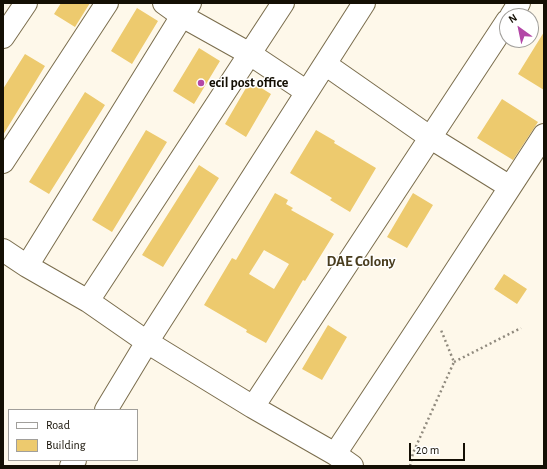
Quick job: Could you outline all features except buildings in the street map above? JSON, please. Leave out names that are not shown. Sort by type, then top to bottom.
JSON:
[{"type":"lane","points":[[3,37],[26,3]]},
{"type":"lane","points":[[3,162],[108,3]]},
{"type":"lane","points":[[164,3],[186,9],[307,92]]},
{"type":"lane","points":[[88,300],[283,3]]},
{"type":"lane","points":[[107,409],[147,342],[364,3]]},
{"type":"lane","points":[[27,266],[186,9]]},
{"type":"lane","points":[[253,408],[499,33]]},
{"type":"lane","points":[[325,64],[431,138],[510,187]]},
{"type":"lane","points":[[335,454],[544,135]]},
{"type":"lane","points":[[3,250],[27,266],[88,300],[147,342],[253,408],[335,454],[352,466]]},
{"type":"path","points":[[432,308],[454,362]]},
{"type":"path","points":[[410,466],[413,453],[454,362],[522,328]]},
{"type":"place","name":"ecil post office","points":[[201,83]]},
{"type":"district","name":"DAE Colony","points":[[361,261]]}]
